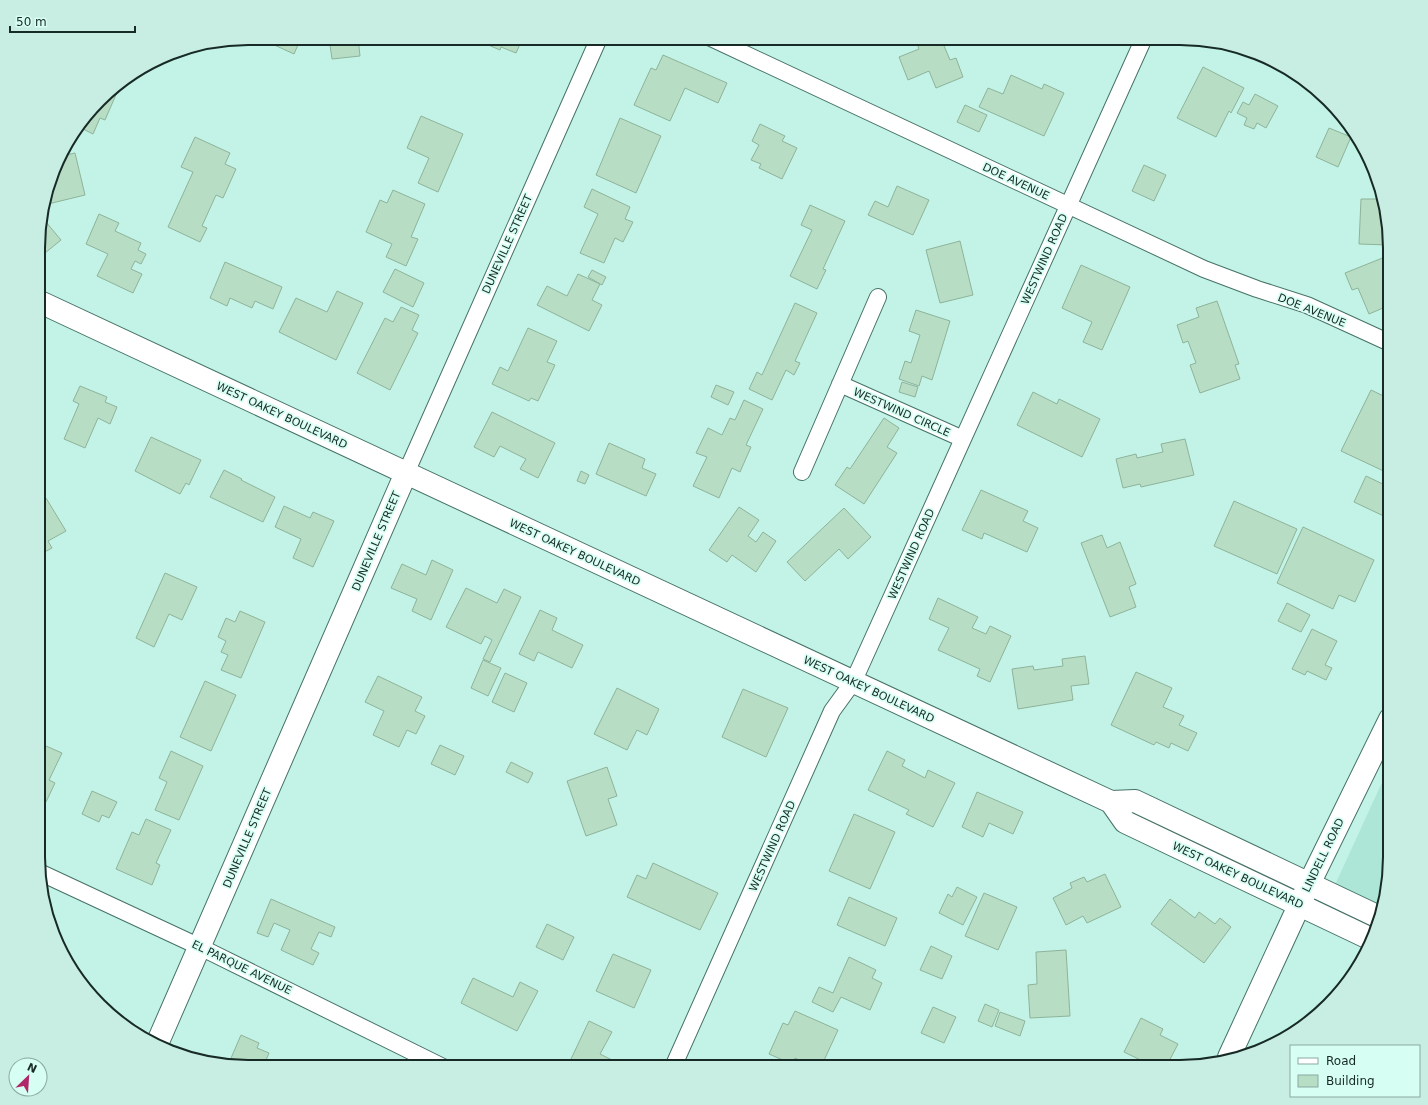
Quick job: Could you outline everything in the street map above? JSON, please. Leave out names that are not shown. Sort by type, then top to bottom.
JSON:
[{"type":"main road","name":"WEST OAKEY BOULEVARD","points":[[45,304],[1111,802],[1135,801],[1374,915]]},
{"type":"main road","name":"DUNEVILLE STREET","points":[[159,1039],[406,473]]},
{"type":"main road","name":"LINDELL ROAD","points":[[1231,1054],[1299,904],[1383,733]]},
{"type":"main road","name":"WEST OAKEY BOULEVARD","points":[[1111,802],[1125,822],[1367,937]]},
{"type":"street","name":"DUNEVILLE STREET","points":[[406,473],[595,45]]},
{"type":"street","name":"DOE AVENUE","points":[[726,45],[1204,269],[1257,289],[1307,305],[1383,340]]},
{"type":"street","name":"WESTWIND ROAD","points":[[676,1060],[832,711],[853,682],[1141,45]]},
{"type":"street","name":"WESTWIND CIRCLE","points":[[802,472],[878,297]]},
{"type":"street","name":"WESTWIND CIRCLE","points":[[840,384],[963,439]]},
{"type":"street","name":"EL PARQUE AVENUE","points":[[46,875],[200,946],[429,1060]]},
{"type":"shaded area","points":[[1383,780],[1383,870],[1377,905],[1335,885]]},
{"type":"building","points":[[274,45],[298,45],[294,54]]},
{"type":"building","points":[[330,45],[359,45],[360,56],[332,59]]},
{"type":"building","points":[[488,45],[520,45],[516,53],[501,47],[500,50]]},
{"type":"building","points":[[918,45],[944,45],[950,60],[956,58],[963,77],[936,88],[929,71],[908,80],[899,57],[919,49]]},
{"type":"building","points":[[663,55],[727,83],[718,103],[685,88],[670,121],[634,105],[651,68],[656,70]]},
{"type":"building","points":[[1203,67],[1244,88],[1231,113],[1229,111],[1216,137],[1177,118]]},
{"type":"building","points":[[1011,75],[1042,89],[1044,84],[1064,93],[1044,136],[979,107],[988,88],[1003,94]]},
{"type":"building","points":[[117,93],[105,120],[100,118],[93,134],[83,129],[104,104]]},
{"type":"building","points":[[1255,94],[1278,106],[1266,128],[1257,123],[1254,129],[1244,125],[1247,118],[1237,113],[1243,102],[1249,105]]},
{"type":"building","points":[[965,105],[987,115],[979,132],[957,122]]},
{"type":"building","points":[[421,116],[463,134],[438,192],[418,183],[429,158],[407,148]]},
{"type":"building","points":[[620,118],[661,136],[636,193],[596,175]]},
{"type":"building","points":[[760,124],[785,136],[782,141],[797,148],[782,179],[759,168],[761,164],[751,160],[759,145],[752,141]]},
{"type":"building","points":[[1329,128],[1351,138],[1338,167],[1316,157]]},
{"type":"building","points":[[195,137],[230,153],[225,164],[236,169],[223,198],[216,195],[202,226],[207,228],[200,242],[168,227],[193,172],[181,167]]},
{"type":"building","points":[[75,153],[85,195],[50,204],[60,170],[68,155]]},
{"type":"building","points":[[1144,165],[1166,175],[1154,201],[1132,191]]},
{"type":"building","points":[[897,186],[929,200],[913,235],[868,215],[875,201],[888,207]]},
{"type":"building","points":[[592,189],[630,207],[625,219],[633,222],[623,242],[615,238],[604,263],[580,253],[598,214],[584,207]]},
{"type":"building","points":[[393,190],[425,204],[411,237],[418,239],[406,266],[386,257],[392,244],[366,232],[380,200],[387,203]]},
{"type":"building","points":[[1361,199],[1377,199],[1383,235],[1383,245],[1359,244]]},
{"type":"building","points":[[810,205],[845,221],[823,269],[826,270],[817,289],[790,276],[812,230],[801,225]]},
{"type":"building","points":[[99,214],[119,223],[115,231],[141,243],[138,250],[146,254],[141,264],[135,261],[131,269],[142,274],[133,293],[97,276],[108,254],[86,244]]},
{"type":"building","points":[[47,223],[61,240],[45,253]]},
{"type":"building","points":[[960,241],[973,295],[940,303],[926,250]]},
{"type":"building","points":[[1383,258],[1383,308],[1369,314],[1358,288],[1352,290],[1345,273]]},
{"type":"building","points":[[225,262],[282,287],[273,309],[255,301],[252,308],[230,298],[227,306],[210,298]]},
{"type":"building","points":[[1081,265],[1130,287],[1102,350],[1083,342],[1092,322],[1062,308]]},
{"type":"building","points":[[395,269],[424,283],[413,307],[383,292]]},
{"type":"building","points":[[592,270],[606,277],[602,285],[588,277]]},
{"type":"building","points":[[578,274],[600,284],[592,300],[602,305],[589,331],[537,305],[547,286],[567,296]]},
{"type":"building","points":[[337,291],[363,303],[336,360],[279,332],[296,298],[327,312]]},
{"type":"building","points":[[1217,301],[1239,364],[1235,365],[1240,379],[1200,393],[1190,365],[1196,363],[1188,341],[1183,343],[1177,325],[1199,317],[1196,308]]},
{"type":"building","points":[[795,303],[817,313],[795,361],[800,363],[794,375],[786,370],[772,400],[749,389],[757,372],[762,375]]},
{"type":"building","points":[[401,307],[419,315],[412,330],[418,333],[390,390],[357,373],[385,318],[393,322]]},
{"type":"building","points":[[916,310],[950,321],[932,380],[922,376],[919,386],[899,379],[905,361],[911,363],[920,335],[909,331]]},
{"type":"building","points":[[528,328],[557,341],[547,362],[555,365],[538,401],[531,398],[529,401],[492,384],[500,367],[508,371]]},
{"type":"building","points":[[902,382],[918,387],[915,397],[899,392]]},
{"type":"building","points":[[716,385],[734,392],[728,405],[711,397]]},
{"type":"building","points":[[80,386],[107,397],[105,402],[117,407],[110,424],[98,418],[85,448],[64,439],[79,404],[73,401]]},
{"type":"building","points":[[1371,390],[1383,396],[1383,471],[1341,451]]},
{"type":"building","points":[[1033,392],[1057,404],[1059,399],[1100,419],[1082,457],[1017,425]]},
{"type":"building","points":[[744,400],[763,409],[746,445],[751,447],[740,472],[732,468],[719,498],[693,486],[707,457],[696,453],[708,428],[722,435],[730,418],[735,420]]},
{"type":"building","points":[[492,412],[555,443],[538,478],[520,469],[526,459],[500,446],[494,457],[474,447]]},
{"type":"building","points":[[884,418],[899,428],[887,447],[897,453],[864,504],[835,485],[847,467],[850,469]]},
{"type":"building","points":[[151,437],[201,460],[189,485],[186,483],[180,494],[135,471]]},
{"type":"building","points":[[1185,439],[1194,475],[1141,487],[1140,484],[1123,488],[1116,459],[1136,454],[1137,458],[1163,452],[1161,444]]},
{"type":"building","points":[[609,443],[645,459],[642,468],[656,474],[646,496],[596,474]]},
{"type":"building","points":[[224,470],[275,497],[263,522],[210,497]]},
{"type":"building","points":[[581,471],[589,475],[585,484],[577,481]]},
{"type":"building","points":[[1366,476],[1383,484],[1383,516],[1354,502]]},
{"type":"building","points":[[981,490],[1028,511],[1023,521],[1038,528],[1027,552],[984,533],[982,539],[962,530]]},
{"type":"building","points":[[45,499],[66,531],[48,541],[52,548],[45,552]]},
{"type":"building","points":[[1234,501],[1297,529],[1277,574],[1214,546]]},
{"type":"building","points":[[284,506],[310,518],[313,512],[334,521],[313,567],[293,558],[301,539],[275,527]]},
{"type":"building","points":[[739,507],[759,520],[748,536],[756,542],[763,532],[776,541],[756,572],[732,555],[727,562],[709,550]]},
{"type":"building","points":[[844,508],[871,537],[848,559],[839,549],[805,581],[787,562]]},
{"type":"building","points":[[1303,527],[1374,560],[1355,602],[1339,595],[1333,609],[1277,583]]},
{"type":"building","points":[[1102,535],[1107,548],[1120,542],[1136,584],[1129,587],[1136,607],[1110,617],[1081,543]]},
{"type":"building","points":[[432,560],[453,570],[431,620],[412,611],[417,599],[391,588],[402,564],[426,575]]},
{"type":"building","points":[[165,573],[197,587],[182,620],[169,614],[154,647],[136,638]]},
{"type":"building","points":[[466,588],[497,603],[504,589],[521,597],[490,662],[483,659],[492,640],[485,636],[481,644],[446,627]]},
{"type":"building","points":[[938,598],[978,617],[972,628],[986,634],[990,626],[1011,636],[990,682],[977,676],[980,669],[938,650],[949,628],[929,619]]},
{"type":"building","points":[[1287,603],[1310,615],[1301,632],[1278,621]]},
{"type":"building","points":[[540,610],[557,618],[552,630],[583,645],[572,668],[538,652],[534,661],[519,654]]},
{"type":"building","points":[[240,611],[265,622],[241,678],[221,670],[228,655],[221,652],[226,641],[218,637],[226,618],[235,622]]},
{"type":"building","points":[[1312,629],[1337,641],[1325,665],[1332,668],[1326,680],[1307,671],[1305,675],[1292,669]]},
{"type":"building","points":[[1085,656],[1089,684],[1071,686],[1073,700],[1018,709],[1012,669],[1033,666],[1034,670],[1063,666],[1062,659]]},
{"type":"building","points":[[483,660],[501,668],[488,696],[471,688]]},
{"type":"building","points":[[1136,672],[1172,688],[1163,707],[1184,716],[1179,725],[1197,733],[1188,751],[1171,743],[1169,748],[1156,742],[1154,745],[1111,725]]},
{"type":"building","points":[[505,673],[527,683],[514,712],[492,702]]},
{"type":"building","points":[[378,676],[422,697],[415,711],[425,716],[416,734],[407,730],[399,747],[373,735],[384,711],[365,702]]},
{"type":"building","points":[[205,681],[236,695],[211,751],[180,737]]},
{"type":"building","points":[[617,688],[659,709],[647,735],[637,730],[627,750],[594,734]]},
{"type":"building","points":[[743,689],[788,708],[766,757],[722,737]]},
{"type":"building","points":[[440,745],[464,756],[455,775],[431,764]]},
{"type":"building","points":[[46,746],[62,753],[49,780],[55,783],[46,802],[45,801]]},
{"type":"building","points":[[171,751],[203,766],[179,820],[155,810],[167,782],[159,778]]},
{"type":"building","points":[[887,751],[905,760],[902,766],[925,778],[928,770],[955,783],[933,827],[906,814],[909,810],[868,790]]},
{"type":"building","points":[[511,762],[533,773],[528,783],[506,772]]},
{"type":"building","points":[[607,767],[617,796],[608,799],[617,825],[586,836],[567,781]]},
{"type":"building","points":[[92,791],[117,802],[109,818],[102,815],[99,822],[82,814]]},
{"type":"building","points":[[977,792],[1023,812],[1013,834],[989,823],[983,837],[962,827]]},
{"type":"building","points":[[854,814],[895,832],[870,889],[829,871]]},
{"type":"building","points":[[146,819],[171,830],[156,863],[160,865],[152,885],[116,869],[132,832],[139,835]]},
{"type":"building","points":[[653,863],[718,893],[700,930],[627,897],[637,875],[646,879]]},
{"type":"building","points":[[1105,874],[1121,907],[1087,923],[1083,916],[1066,925],[1053,898],[1072,888],[1070,883],[1084,877],[1087,882]]},
{"type":"building","points":[[957,887],[977,897],[963,925],[939,913],[948,894],[952,897]]},
{"type":"building","points":[[984,893],[1017,907],[998,950],[965,936]]},
{"type":"building","points":[[849,897],[897,918],[885,946],[837,925]]},
{"type":"building","points":[[271,899],[335,927],[331,937],[319,932],[311,949],[319,953],[313,965],[281,950],[290,930],[274,923],[268,937],[257,933]]},
{"type":"building","points":[[1170,899],[1195,918],[1199,912],[1215,924],[1220,918],[1231,927],[1204,963],[1151,924]]},
{"type":"building","points":[[547,924],[574,937],[563,960],[536,947]]},
{"type":"building","points":[[931,946],[952,956],[942,979],[920,970]]},
{"type":"building","points":[[1066,950],[1070,1016],[1030,1018],[1028,985],[1037,984],[1036,952]]},
{"type":"building","points":[[613,954],[651,970],[634,1008],[596,991]]},
{"type":"building","points":[[849,957],[876,970],[872,978],[882,983],[870,1010],[841,997],[833,1012],[812,1002],[819,987],[833,993]]},
{"type":"building","points":[[473,978],[513,997],[520,982],[538,991],[517,1031],[461,1003]]},
{"type":"building","points":[[985,1004],[999,1010],[992,1027],[978,1021]]},
{"type":"building","points":[[933,1007],[956,1017],[944,1043],[921,1033]]},
{"type":"building","points":[[795,1011],[838,1030],[824,1060],[799,1060],[795,1058],[794,1060],[783,1060],[769,1054],[783,1023],[788,1025]]},
{"type":"building","points":[[1000,1012],[1025,1021],[1020,1036],[995,1026]]},
{"type":"building","points":[[1141,1018],[1163,1029],[1160,1035],[1178,1044],[1170,1060],[1141,1060],[1124,1052]]},
{"type":"building","points":[[589,1021],[612,1032],[600,1054],[612,1060],[571,1059]]},
{"type":"building","points":[[241,1035],[259,1043],[257,1048],[269,1053],[266,1060],[230,1059]]}]
